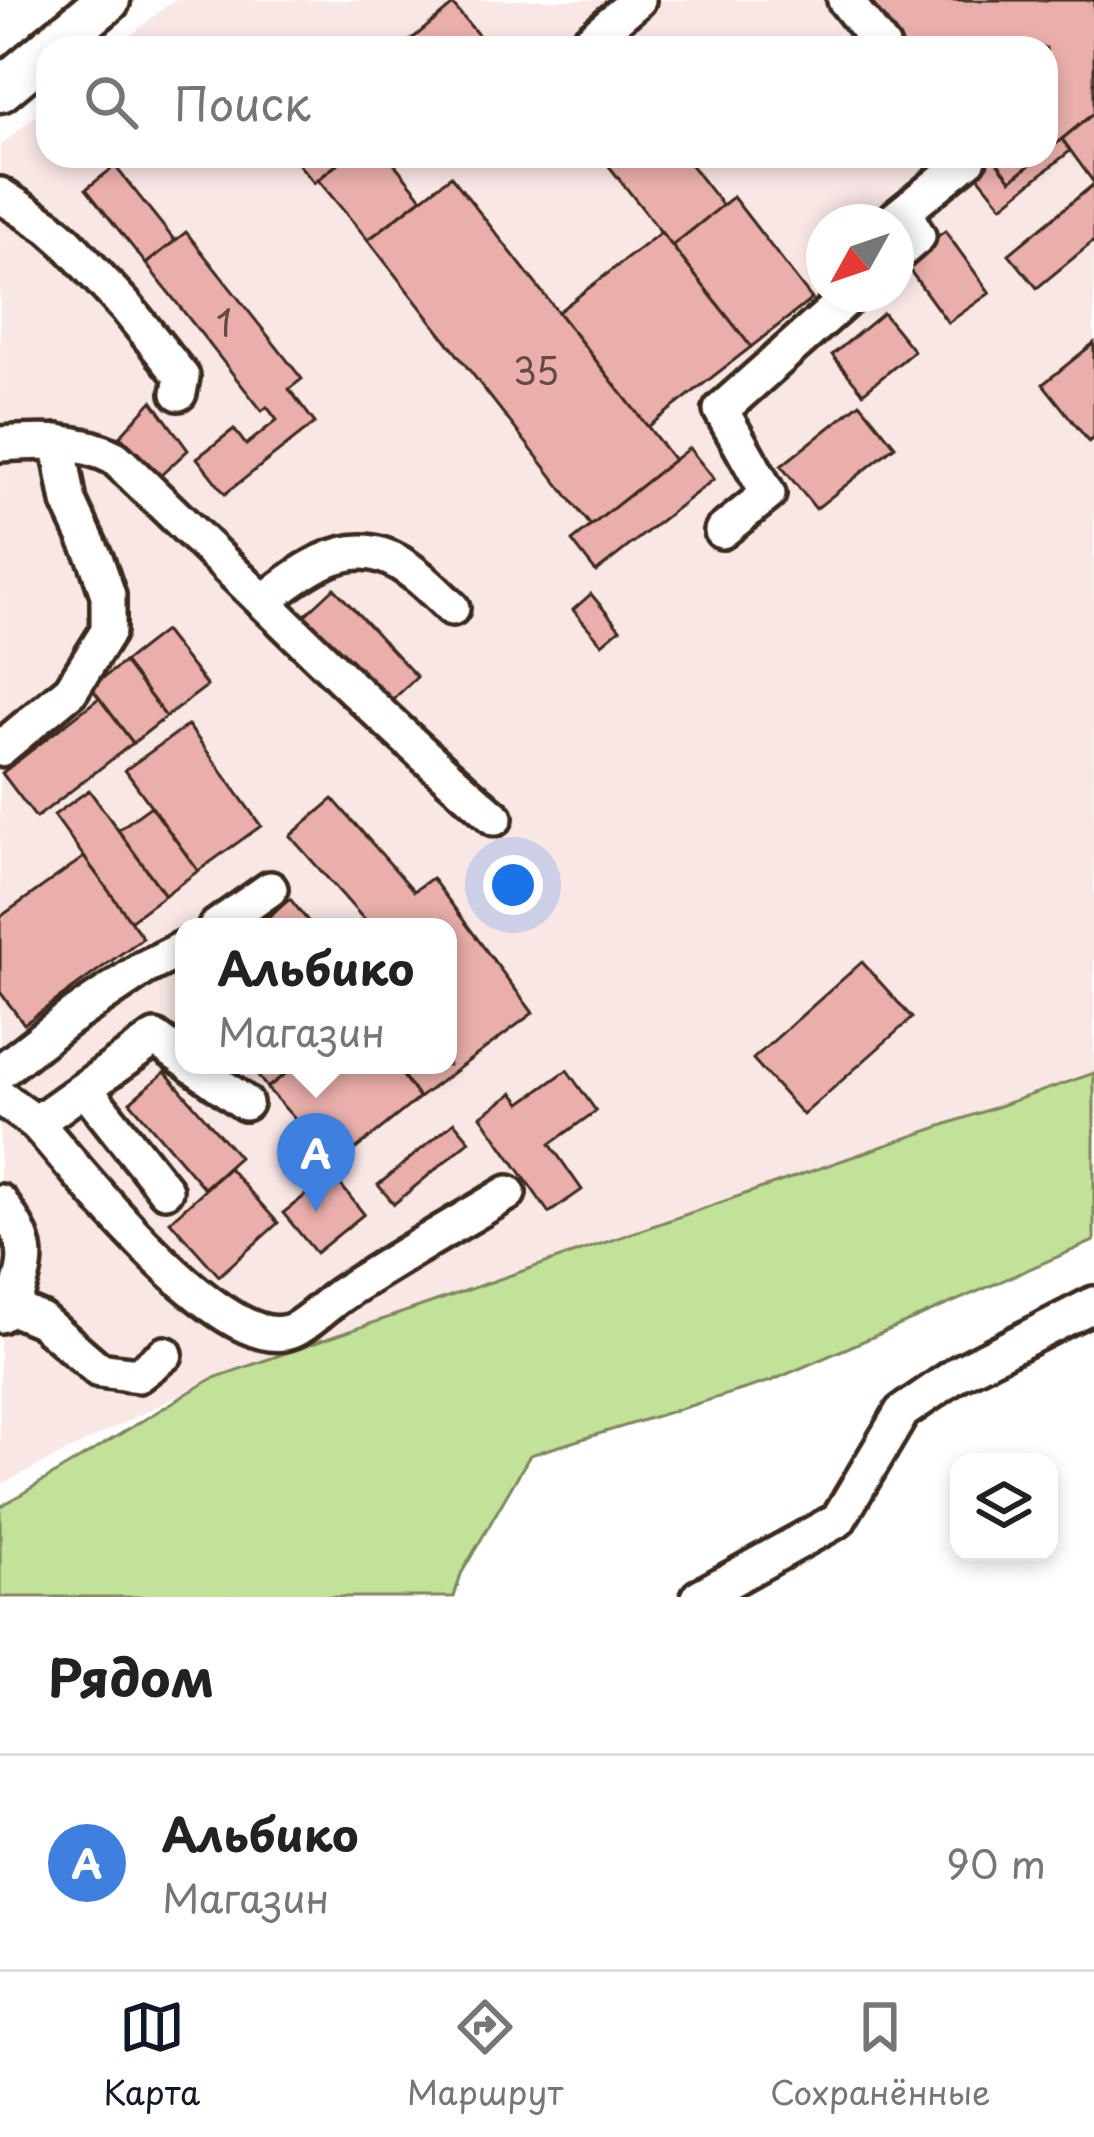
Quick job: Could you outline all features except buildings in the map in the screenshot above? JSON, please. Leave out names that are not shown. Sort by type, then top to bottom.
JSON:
[{"type":"main road","points":[[67,36],[108,0]]},
{"type":"main road","points":[[0,90],[36,61]]},
{"type":"lane","points":[[595,36],[638,0]]},
{"type":"lane","points":[[845,0],[874,36]]},
{"type":"lane","points":[[913,204],[958,168]]},
{"type":"lane","points":[[0,194],[49,227],[93,269],[182,377],[179,393]]},
{"type":"lane","points":[[722,531],[768,494],[721,410],[832,312]]},
{"type":"lane","points":[[0,749],[71,691],[109,631],[108,596],[69,502],[58,442]]},
{"type":"lane","points":[[0,444],[93,446],[115,458],[360,698],[495,818]]},
{"type":"lane","points":[[264,601],[305,570],[364,552],[387,556],[452,608]]},
{"type":"lane","points":[[230,918],[270,889]]},
{"type":"lane","points":[[0,1072],[87,1006],[175,952]]},
{"type":"lane","points":[[36,1123],[155,1039],[175,1053]]},
{"type":"lane","points":[[205,1074],[245,1103]]},
{"type":"lane","points":[[85,1089],[165,1190]]},
{"type":"lane","points":[[0,1097],[36,1123],[168,1269],[207,1303],[253,1331],[290,1332],[339,1295],[508,1193]]},
{"type":"lane","points":[[0,1202],[17,1226],[28,1260],[6,1312],[41,1320],[99,1370],[137,1375],[166,1354]]},
{"type":"lane","points":[[699,1597],[838,1520],[902,1412],[959,1373],[1094,1304]]},
{"type":"shaded area","points":[[173,0],[1094,0],[1094,1073],[211,1379],[0,1485],[0,146],[36,115],[36,168],[1058,168],[1058,36],[130,36]]},
{"type":"green space","points":[[1094,1073],[1094,1241],[771,1381],[530,1455],[461,1574],[454,1597],[0,1597],[0,1507],[211,1379]]},
{"type":"place","name":"Альбико","points":[[316,1212]]}]
